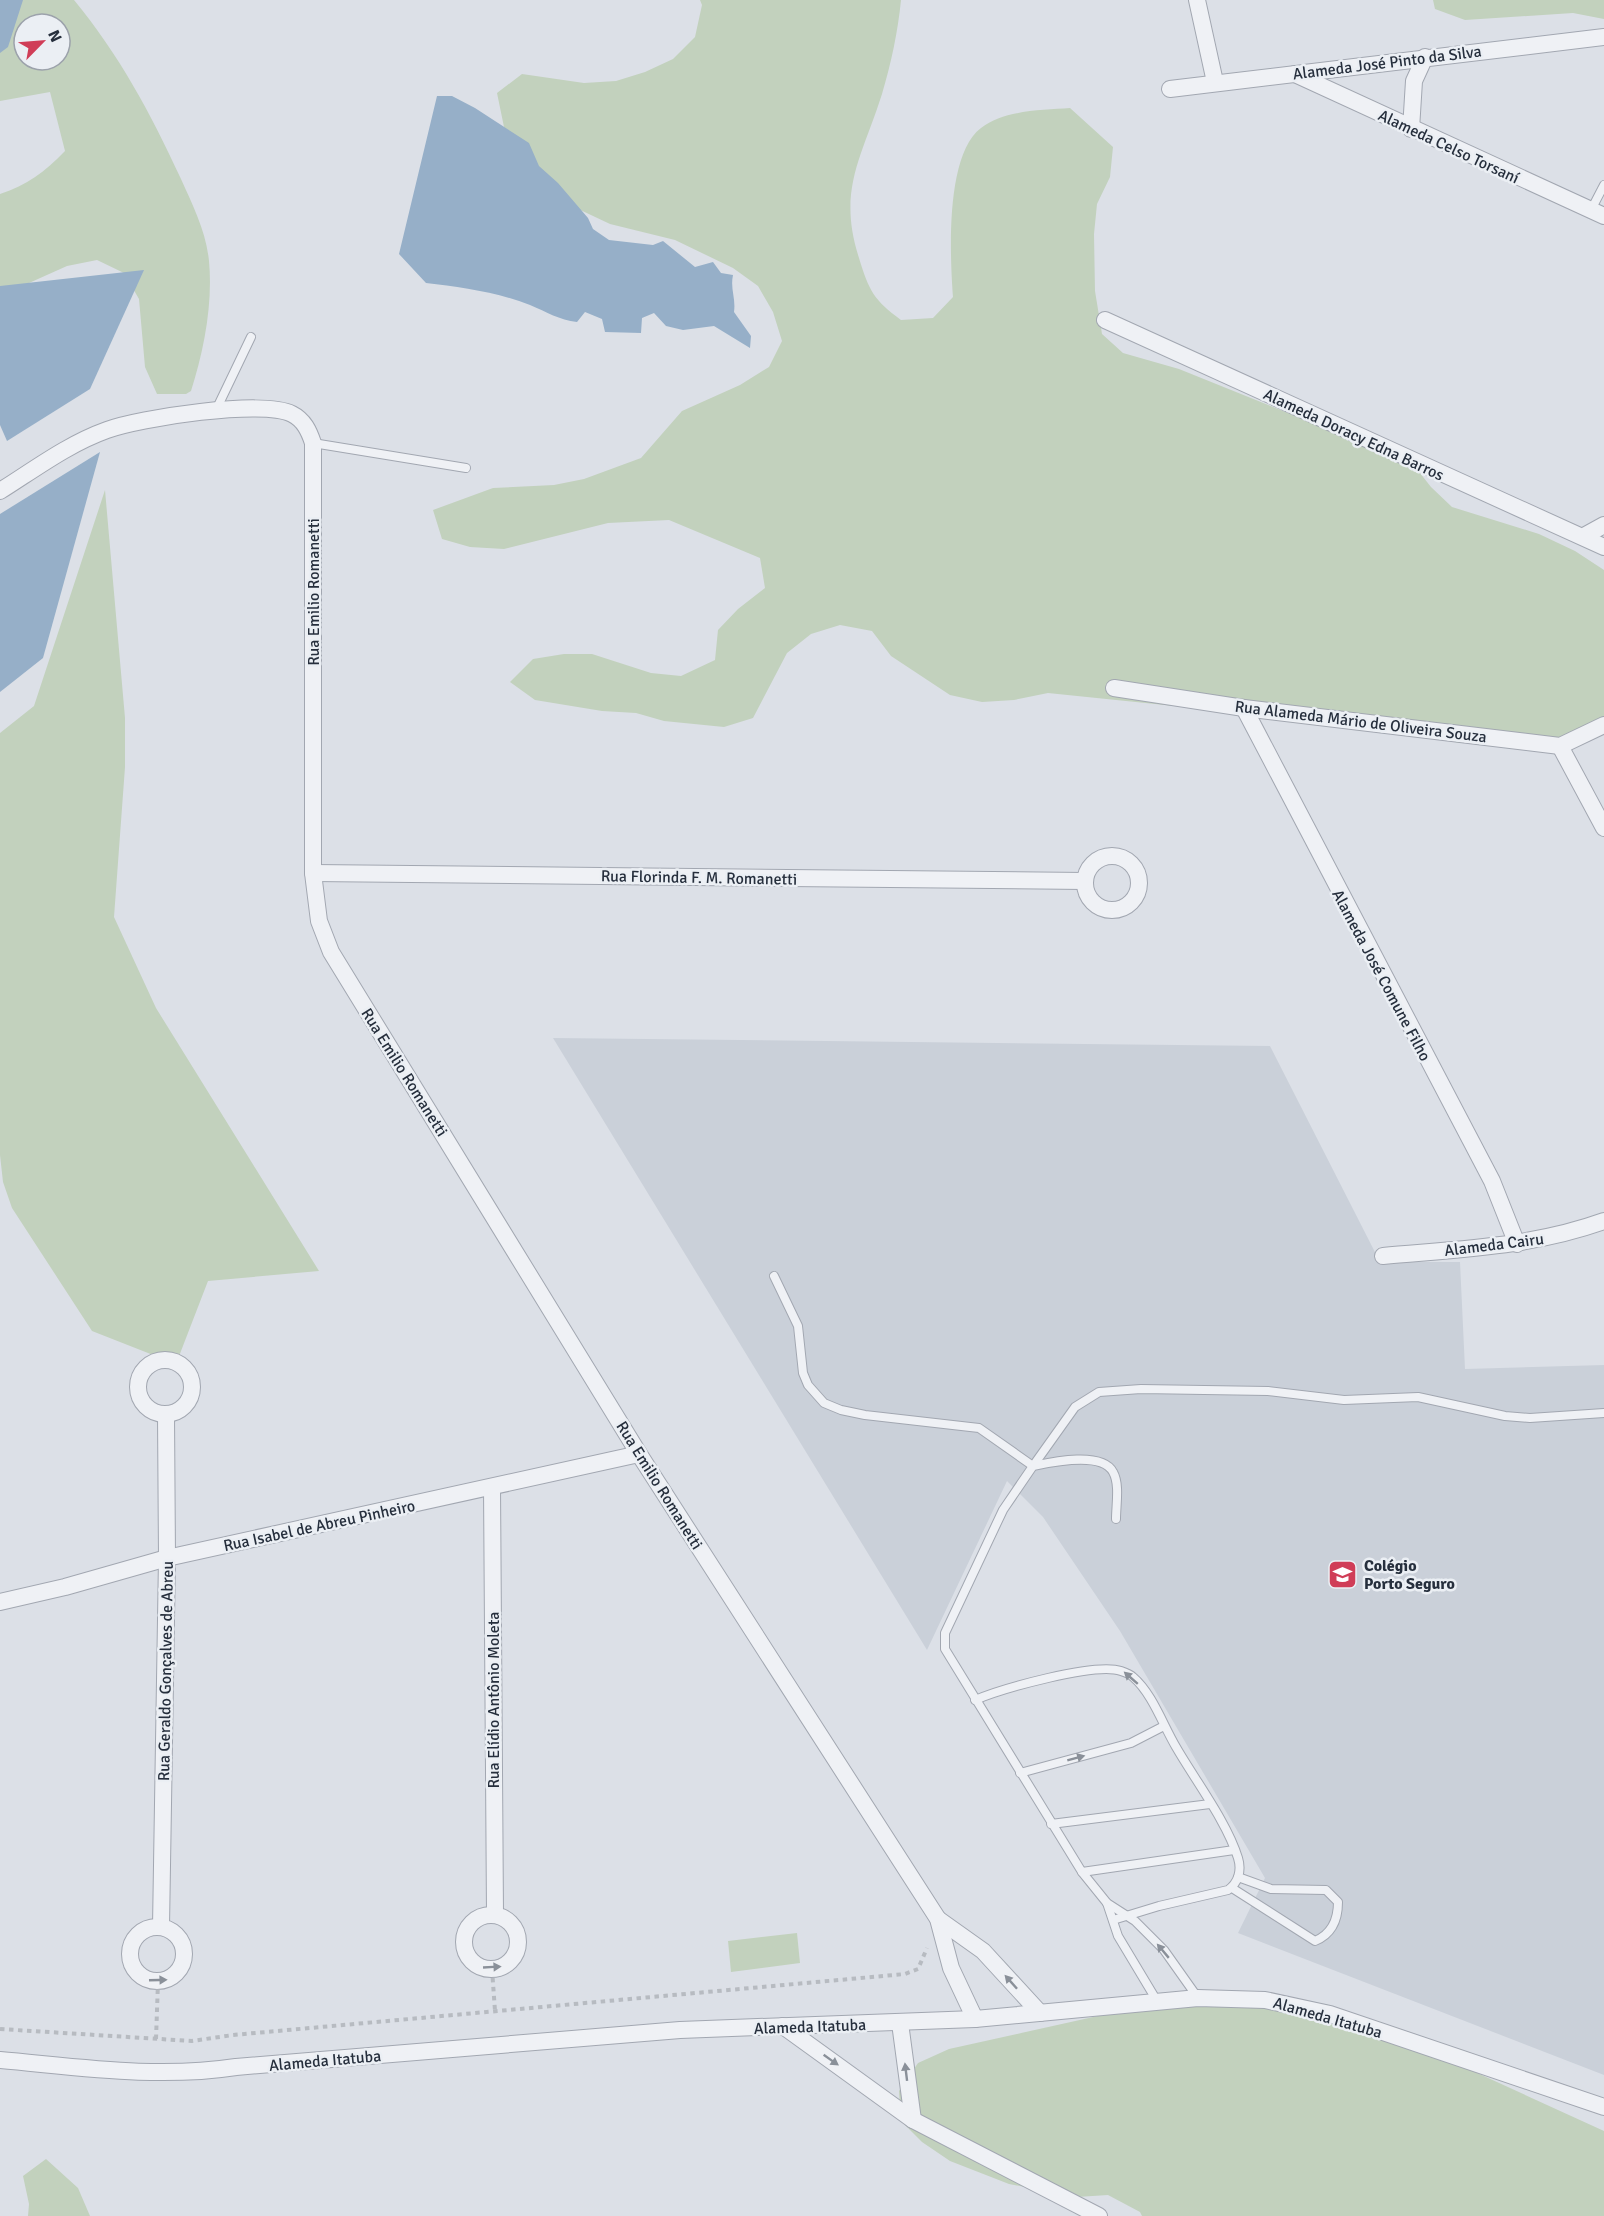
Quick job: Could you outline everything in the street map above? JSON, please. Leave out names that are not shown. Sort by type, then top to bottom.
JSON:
[{"type":"street","points":[[1197,0],[1215,82]]},
{"type":"street","name":"Alameda José Pinto da Silva","points":[[1170,89],[1604,37]]},
{"type":"street","points":[[1411,129],[1414,81],[1425,57]]},
{"type":"street","name":"Alameda Celso Torsaní","points":[[1294,74],[1598,213]]},
{"type":"street","name":"Alameda Doracy Edna Barros","points":[[1105,320],[1604,547]]},
{"type":"street","points":[[0,491],[68,448],[106,430],[136,420],[216,410],[286,412],[301,421],[309,431],[313,443]]},
{"type":"street","name":"Rua Emilio Romanetti","points":[[313,443],[313,873],[319,921],[331,952],[639,1454],[938,1919],[951,1968],[975,2019]]},
{"type":"street","points":[[1584,536],[1604,525]]},
{"type":"street","name":"Rua Alameda Mário de Oliveira Souza","points":[[1114,688],[1244,708],[1560,746]]},
{"type":"street","name":"Alameda José Comune Filho","points":[[1244,708],[1492,1181],[1517,1244]]},
{"type":"street","points":[[1604,725],[1560,746],[1604,828]]},
{"type":"street","name":"Rua Florinda F. M. Romanetti","points":[[313,873],[1085,881]]},
{"type":"street","name":"Alameda Cairu","points":[[1383,1256],[1517,1244],[1570,1233],[1604,1221]]},
{"type":"street","name":"Rua Geraldo Gonçalves de Abreu","points":[[161,1927],[167,1558],[166,1415]]},
{"type":"street","name":"Rua Isabel de Abreu Pinheiro","points":[[0,1602],[65,1587],[167,1558],[639,1454]]},
{"type":"street","name":"Rua Elídio Antônio Moleta","points":[[492,1487],[495,1914]]},
{"type":"street","points":[[486,1914],[495,1914],[511,1922],[519,1939],[515,1956],[509,1963],[492,1969],[483,1968],[469,1958],[464,1940],[470,1923],[486,1914]]},
{"type":"street","name":"Rua Emilio Romanetti","points":[[938,1919],[983,1951],[1040,2013]]},
{"type":"street","points":[[161,1927],[177,1935],[182,1942],[184,1960],[175,1976],[158,1982],[141,1977],[130,1962],[129,1953],[136,1936],[143,1930],[161,1927]]},
{"type":"street","name":"Alameda Itatuba","points":[[0,2060],[143,2073],[197,2073],[248,2066],[668,2031],[975,2019],[1198,1998],[1265,2000],[1330,2014],[1604,2107]]},
{"type":"street","points":[[900,2023],[913,2120]]},
{"type":"street","points":[[783,2026],[913,2120],[1099,2216]]},
{"type":"lane","points":[[1598,213],[1604,185]]},
{"type":"lane","points":[[216,410],[251,337]]},
{"type":"lane","points":[[313,443],[466,468]]},
{"type":"lane","points":[[774,1276],[798,1326],[803,1372],[808,1385],[824,1403],[841,1410],[865,1415],[979,1428],[990,1433],[1033,1466]]},
{"type":"lane","points":[[1198,1998],[1164,1950],[1126,1916],[1107,1903],[1082,1872],[947,1656],[943,1641],[945,1633],[1003,1510],[1033,1466],[1075,1407],[1099,1392],[1141,1389],[1256,1390],[1344,1400],[1418,1397],[1504,1416],[1530,1418],[1604,1413]]},
{"type":"lane","points":[[1033,1466],[1058,1460],[1099,1460],[1105,1463],[1114,1474],[1116,1519]]},
{"type":"lane","points":[[975,1700],[993,1693],[1058,1677],[1111,1668],[1133,1677],[1164,1726],[1239,1859],[1238,1877],[1232,1888],[1113,1920]]},
{"type":"lane","points":[[1020,1773],[1131,1743],[1164,1726]]},
{"type":"lane","points":[[1051,1824],[1210,1804]]},
{"type":"lane","points":[[1082,1872],[1234,1850]]},
{"type":"lane","points":[[1232,1888],[1315,1941],[1324,1937],[1338,1917],[1338,1902],[1326,1890],[1271,1889],[1238,1877]]},
{"type":"lane","points":[[1107,1903],[1118,1936],[1157,2001]]},
{"type":"path","points":[[0,2029],[192,2041],[233,2035],[904,1974],[918,1969],[938,1919]]},
{"type":"path","points":[[492,1969],[495,2012]]},
{"type":"path","points":[[156,2039],[158,1982]]},
{"type":"shaded area","name":"Colégio Porto Seguro","points":[[553,1038],[1270,1046],[1380,1262],[1460,1262],[1465,1369],[1604,1365],[1604,2075],[1238,1933],[1265,1878],[1120,1631],[1043,1517],[1007,1481],[927,1650]]},
{"type":"green space","points":[[0,0],[74,0],[120,64],[158,131],[181,179],[202,229],[210,277],[210,294],[200,359],[191,391],[186,394],[157,394],[145,367],[139,299],[124,273],[97,260],[67,266],[0,296],[0,194],[35,177],[65,151],[50,92],[0,101]]},
{"type":"green space","points":[[700,0],[901,0],[885,83],[855,174],[850,213],[853,234],[866,279],[878,300],[901,320],[933,318],[953,297],[952,207],[961,160],[969,141],[990,122],[1012,114],[1070,108],[1113,147],[1110,177],[1097,204],[1094,234],[1095,291],[1102,334],[1123,353],[1179,369],[1412,463],[1431,487],[1452,507],[1539,534],[1575,551],[1604,570],[1604,730],[1540,740],[1459,743],[1431,735],[1429,732],[1048,693],[1014,700],[982,702],[950,695],[891,656],[872,631],[840,625],[811,634],[787,653],[753,718],[724,727],[664,721],[636,713],[602,711],[535,700],[510,682],[533,659],[564,654],[592,654],[651,673],[681,676],[715,660],[718,630],[738,609],[765,588],[760,558],[669,520],[608,523],[504,549],[470,547],[442,539],[433,510],[493,488],[554,485],[584,479],[641,458],[682,411],[740,385],[769,367],[782,341],[773,312],[758,286],[733,268],[675,240],[610,224],[574,207],[504,127],[497,93],[522,74],[584,83],[616,81],[645,72],[673,59],[695,37],[702,5]]},
{"type":"green space","points":[[1433,0],[1604,0],[1604,19],[1573,13],[1465,20],[1435,9]]},
{"type":"green space","points":[[105,490],[125,718],[125,767],[114,917],[156,1008],[319,1271],[208,1281],[176,1364],[92,1331],[12,1208],[3,1182],[0,1155],[0,733],[34,706]]},
{"type":"green space","points":[[797,1933],[800,1963],[731,1972],[728,1941]]},
{"type":"green space","points":[[1197,1994],[1212,2000],[1326,2004],[1604,2131],[1604,2216],[1142,2216],[1140,2212],[1108,2195],[1077,2197],[1009,2184],[950,2161],[922,2142],[901,2121],[899,2091],[918,2063],[949,2049]]},
{"type":"green space","points":[[46,2159],[78,2188],[90,2216],[28,2216],[29,2204],[23,2176]]},
{"type":"water","points":[[0,0],[23,0],[19,12],[12,12],[12,34],[8,47],[0,53]]},
{"type":"water","points":[[437,96],[452,96],[529,143],[539,166],[558,183],[588,218],[593,229],[609,240],[653,245],[663,241],[695,267],[713,262],[721,273],[733,275],[734,312],[751,336],[750,348],[714,326],[683,330],[666,326],[654,313],[642,318],[641,333],[605,332],[602,319],[585,312],[577,322],[571,321],[492,293],[426,283],[399,254]]},
{"type":"water","points":[[144,270],[90,389],[7,441],[0,425],[0,286]]},
{"type":"water","points":[[100,452],[43,658],[0,692],[0,514]]},
{"type":"place","name":"Colégio Porto Seguro","points":[[1343,1574]]}]
